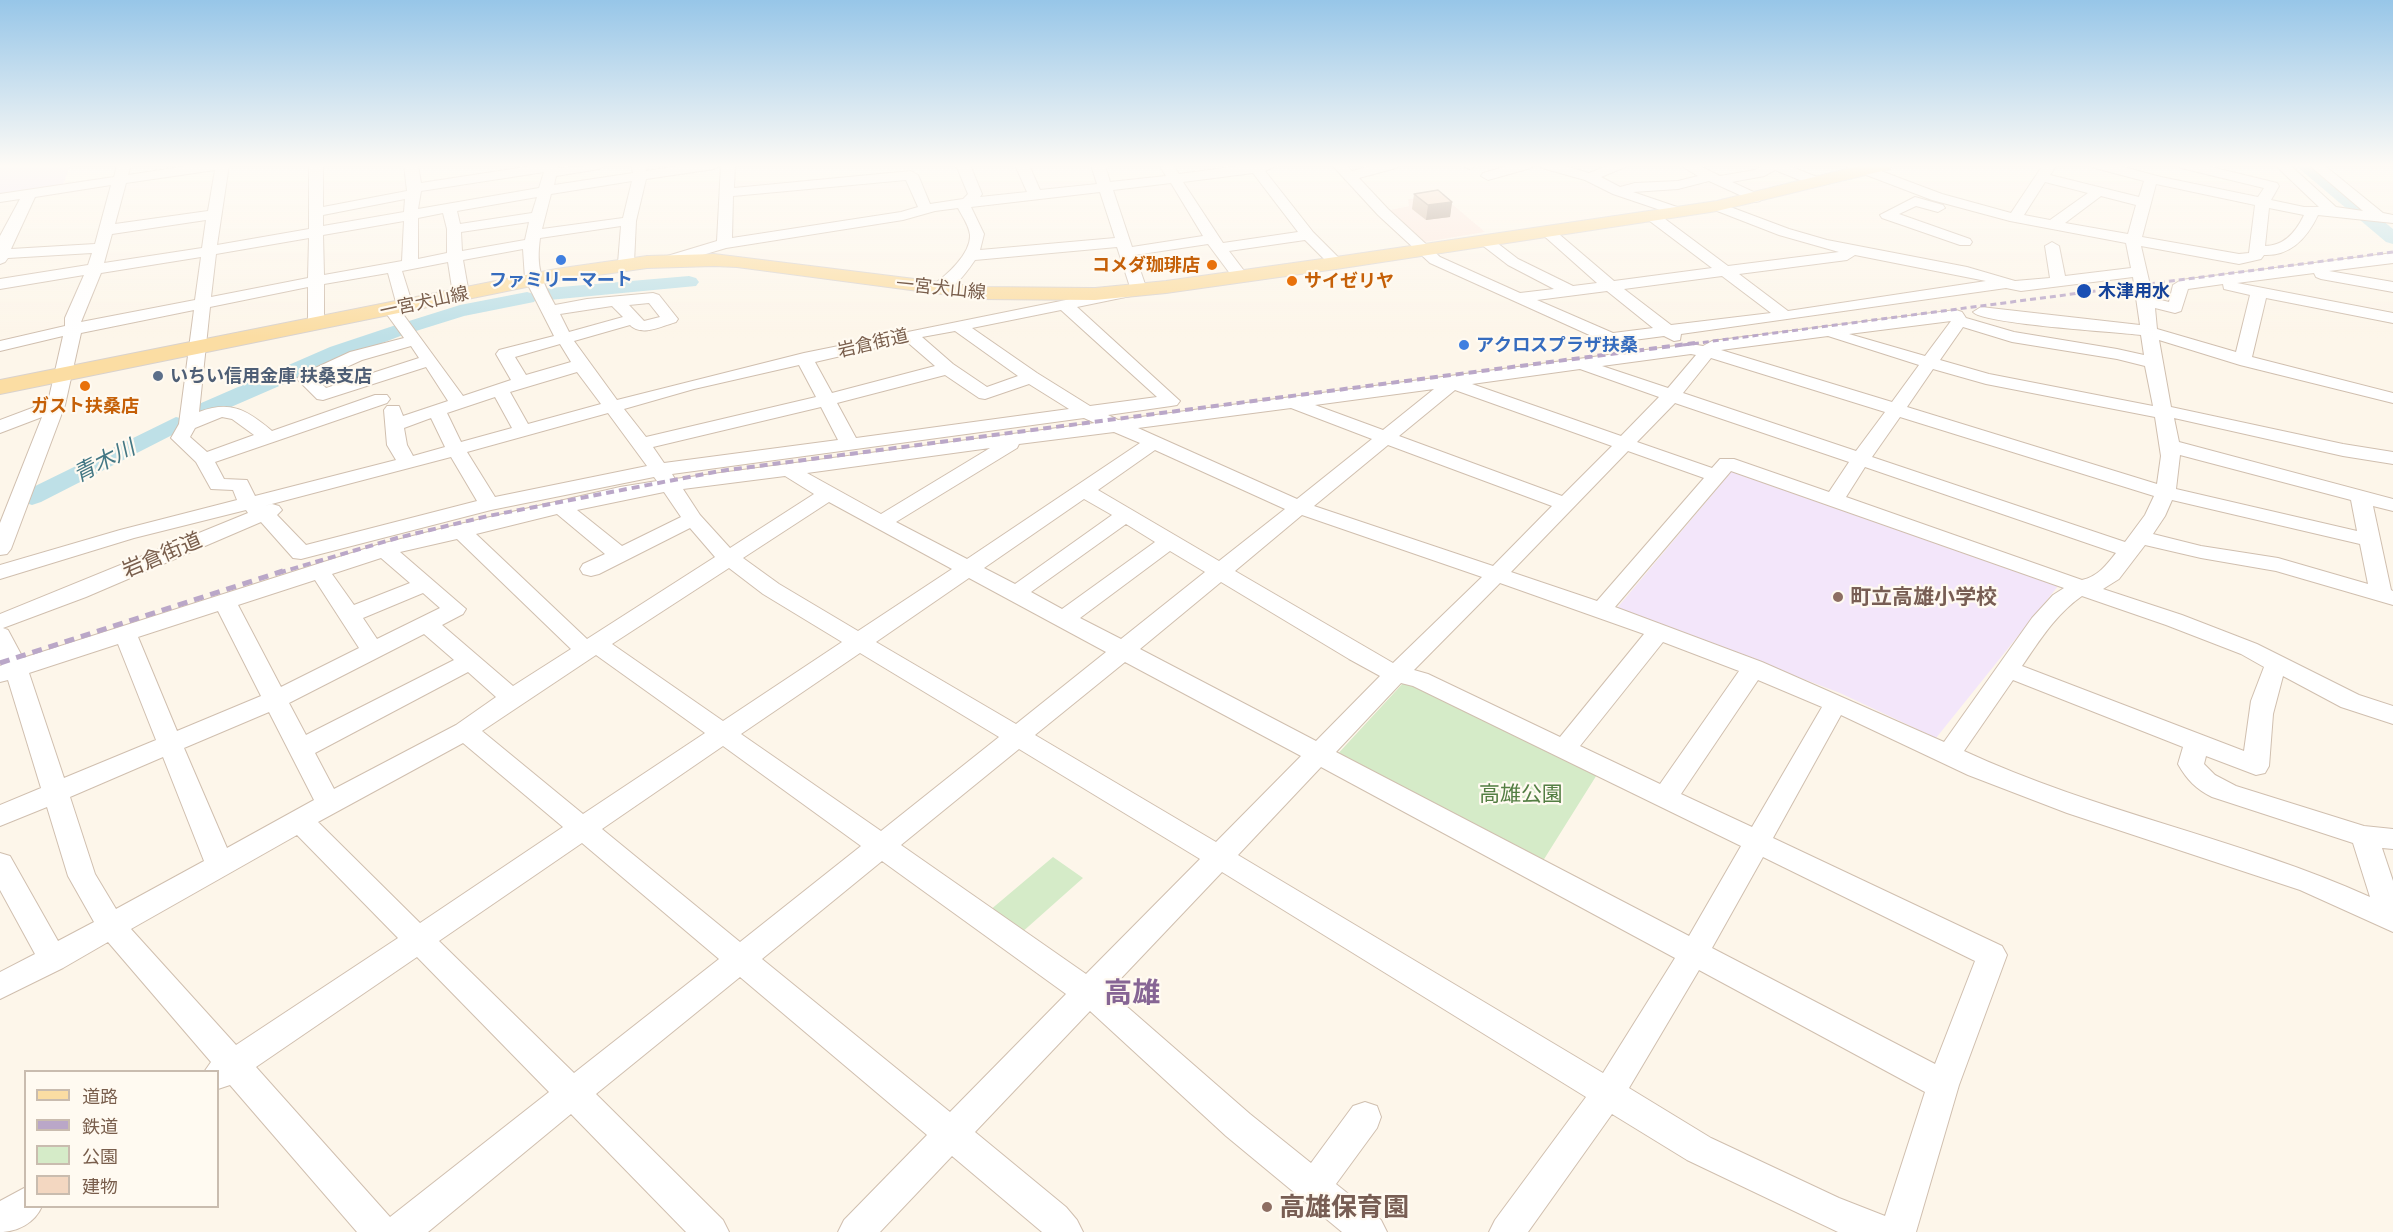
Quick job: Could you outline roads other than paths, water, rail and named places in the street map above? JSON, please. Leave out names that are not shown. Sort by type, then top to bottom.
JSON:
[{"type":"main road","name":"一宮犬山線","points":[[0,387],[533,279],[626,263],[669,260],[737,261],[937,289],[1024,294],[1095,294],[1336,263],[1610,222]]},
{"type":"street","points":[[15,222],[1,256],[101,248]]},
{"type":"street","points":[[0,549],[56,405],[73,329],[73,318],[95,269],[108,222]]},
{"type":"street","points":[[106,230],[160,222]]},
{"type":"street","points":[[212,222],[188,424],[180,438],[204,459],[218,485],[240,484],[254,509],[267,517],[301,553],[489,504],[664,478],[850,444],[1171,401],[1065,305]]},
{"type":"street","points":[[316,323],[317,222]]},
{"type":"street","points":[[0,284],[208,251],[367,222]]},
{"type":"street","points":[[410,265],[412,222]]},
{"type":"street","points":[[452,222],[461,294]]},
{"type":"street","points":[[454,229],[473,222]]},
{"type":"street","points":[[0,346],[73,329],[455,256],[506,222]]},
{"type":"street","points":[[539,222],[530,271],[549,312],[610,406],[641,444],[693,519],[729,558],[771,589],[1610,1092],[1699,1149],[1829,1211],[1881,1232]]},
{"type":"street","points":[[626,263],[629,222]]},
{"type":"street","points":[[724,244],[725,222]]},
{"type":"street","points":[[669,260],[724,244],[861,222]]},
{"type":"street","points":[[937,289],[947,284],[976,247],[977,232],[973,222]]},
{"type":"street","points":[[1117,222],[1139,290]]},
{"type":"street","points":[[1203,222],[1240,276]]},
{"type":"street","points":[[1298,222],[1336,263]]},
{"type":"street","points":[[1396,222],[1436,260],[1611,338],[1785,316],[2006,283]]},
{"type":"street","points":[[1660,222],[1785,316]]},
{"type":"street","points":[[1757,222],[1773,229],[1864,252],[2021,286],[2139,272]]},
{"type":"street","points":[[1908,222],[1965,243]]},
{"type":"street","points":[[1959,272],[1965,243],[1977,226],[1972,222]]},
{"type":"street","points":[[2039,222],[2239,259],[2256,256],[2260,222]]},
{"type":"street","points":[[2052,225],[2055,222]]},
{"type":"street","points":[[1949,754],[2010,670],[2040,623],[2061,600],[2081,587],[2099,583],[2111,574],[2155,516],[2165,493],[2171,456],[2133,240],[2138,222]]},
{"type":"street","points":[[2258,250],[2270,251],[2291,244],[2304,233],[2308,222]]},
{"type":"street","points":[[1548,232],[1610,286],[1669,330],[1680,342],[1701,351],[1897,409],[2165,493],[2248,510],[2369,540]]},
{"type":"street","points":[[968,256],[1216,244],[1308,235]]},
{"type":"street","points":[[1487,242],[1513,261],[1570,291]]},
{"type":"street","points":[[2052,246],[2058,282]]},
{"type":"street","points":[[1518,298],[1864,252]]},
{"type":"street","points":[[2144,295],[2181,285],[2393,258]]},
{"type":"street","points":[[394,268],[398,307],[415,340],[459,404]]},
{"type":"street","points":[[2299,270],[2393,287]]},
{"type":"street","points":[[2209,282],[2393,318]]},
{"type":"street","points":[[2144,295],[2175,308],[2181,285]]},
{"type":"street","name":"岩倉街道","points":[[0,622],[78,592],[254,509],[283,506],[322,486],[610,406],[804,358],[1139,290]]},
{"type":"street","points":[[2243,358],[2259,292]]},
{"type":"street","points":[[549,312],[580,303],[653,298],[670,319],[641,327],[616,301]]},
{"type":"street","points":[[8,672],[224,600],[384,550],[620,493],[664,478],[788,470],[1292,402],[1701,351],[1712,346],[1958,318],[2001,309]]},
{"type":"street","points":[[1981,312],[2150,332],[2393,398]]},
{"type":"street","points":[[1958,318],[2012,337],[2117,354],[2153,363]]},
{"type":"street","points":[[1834,500],[1958,318]]},
{"type":"street","points":[[521,382],[505,354],[635,319]]},
{"type":"street","points":[[959,326],[1031,377],[1088,413],[1298,507],[1601,610],[1754,668],[1977,768],[2076,806],[2310,882],[2392,919]]},
{"type":"street","points":[[1829,333],[1986,379],[2163,413],[2171,412],[2343,450],[2393,458]]},
{"type":"street","points":[[909,335],[947,368],[985,394],[1031,377]]},
{"type":"street","points":[[415,340],[356,356],[306,379],[323,395],[429,360]]},
{"type":"street","points":[[856,1232],[1220,859],[1396,674],[1670,397],[1701,351]]},
{"type":"street","points":[[804,358],[850,444]]},
{"type":"street","points":[[394,425],[521,382],[582,365]]},
{"type":"street","points":[[1582,365],[1670,397],[2135,544],[2278,565],[2387,596]]},
{"type":"street","points":[[641,444],[922,377],[947,368]]},
{"type":"street","points":[[364,380],[395,412],[397,445],[407,463]]},
{"type":"street","points":[[400,1232],[1452,383]]},
{"type":"street","points":[[1452,383],[1716,476]]},
{"type":"street","points":[[500,390],[522,430]]},
{"type":"street","points":[[204,459],[381,399]]},
{"type":"street","points":[[1292,402],[1564,504]]},
{"type":"street","points":[[0,427],[56,405]]},
{"type":"street","points":[[188,424],[212,412],[226,411],[241,416],[268,437]]},
{"type":"street","points":[[437,411],[489,504]]},
{"type":"street","points":[[881,522],[1010,444],[1012,440]]},
{"type":"street","points":[[225,1070],[1153,443]]},
{"type":"street","points":[[2170,446],[2393,505]]},
{"type":"street","points":[[1601,610],[1727,463],[2206,632],[2249,649],[2350,701],[2393,715]]},
{"type":"street","points":[[788,470],[828,494],[1943,1085]]},
{"type":"street","points":[[1084,490],[1221,570],[1252,593],[1396,674],[1420,680],[1565,748],[1992,954],[1943,1085],[1898,1232]]},
{"type":"street","points":[[0,986],[53,959],[299,820],[465,731],[828,494]]},
{"type":"street","points":[[2361,498],[2369,540],[2387,596]]},
{"type":"street","points":[[561,507],[620,555]]},
{"type":"street","points":[[0,572],[128,534],[254,509]]},
{"type":"street","points":[[1016,593],[1126,515]]},
{"type":"street","points":[[591,569],[693,519]]},
{"type":"street","points":[[460,530],[592,648],[722,733],[1089,993],[1238,1125],[1369,1232]]},
{"type":"street","points":[[1064,618],[1114,584],[1170,541]]},
{"type":"street","points":[[0,816],[276,699],[455,609],[384,550]]},
{"type":"street","points":[[319,570],[374,651]]},
{"type":"street","points":[[350,615],[426,584]]},
{"type":"street","points":[[224,600],[329,804]]},
{"type":"street","points":[[427,624],[513,698]]},
{"type":"street","points":[[1565,748],[1658,632]]},
{"type":"street","points":[[0,634],[8,672],[56,793],[82,876],[111,926],[225,1070],[380,1232]]},
{"type":"street","points":[[125,634],[220,865]]},
{"type":"street","points":[[301,749],[471,661]]},
{"type":"street","points":[[2010,670],[2256,766],[2261,707],[2269,680],[2277,664]]},
{"type":"street","points":[[1665,797],[1754,668]]},
{"type":"street","points":[[1507,1232],[1610,1092],[1759,842],[1836,703]]},
{"type":"street","points":[[465,731],[1054,1219],[1065,1232]]},
{"type":"street","points":[[2198,744],[2191,764],[2196,775],[2209,785],[2364,836],[2393,839]]},
{"type":"street","points":[[299,820],[711,1232]]},
{"type":"street","points":[[2364,836],[2392,919]]},
{"type":"street","points":[[0,864],[53,959]]},
{"type":"street","points":[[1314,1186],[1365,1117]]},
{"type":"street","points":[[0,1221],[24,1205]]},
{"type":"waterway","name":"木津用水","points":[[2374,222],[2393,238]]},
{"type":"waterway","name":"青木川","points":[[549,294],[689,282]]},
{"type":"waterway","name":"青木川","points":[[416,325],[460,311],[527,298]]},
{"type":"waterway","name":"青木川","points":[[200,412],[338,352],[396,331]]},
{"type":"waterway","name":"青木川","points":[[32,497],[176,424]]},
{"type":"railway","points":[[1683,345],[2393,252]]},
{"type":"railway","points":[[278,573],[397,538],[488,516],[720,471],[1695,343]]},
{"type":"railway","points":[[0,663],[283,571]]},
{"type":"place","name":"ファミリーマート","points":[[561,260]]},
{"type":"place","name":"コメダ珈琲店","points":[[1212,265]]},
{"type":"place","name":"サイゼリヤ","points":[[1292,281]]},
{"type":"place","name":"木津用水","points":[[2084,291]]},
{"type":"place","name":"アクロスプラザ扶桑","points":[[1464,345]]},
{"type":"place","name":"いちい信用金庫 扶桑支店","points":[[158,376]]},
{"type":"place","name":"ガスト扶桑店","points":[[85,386]]},
{"type":"place","name":"町立高雄小学校","points":[[1838,597]]},
{"type":"place","name":"高雄保育園","points":[[1267,1207]]},
{"type":"district","name":"高雄","points":[[1132,993]]},
{"type":"park label","name":"高雄公園","points":[[1521,794]]}]
